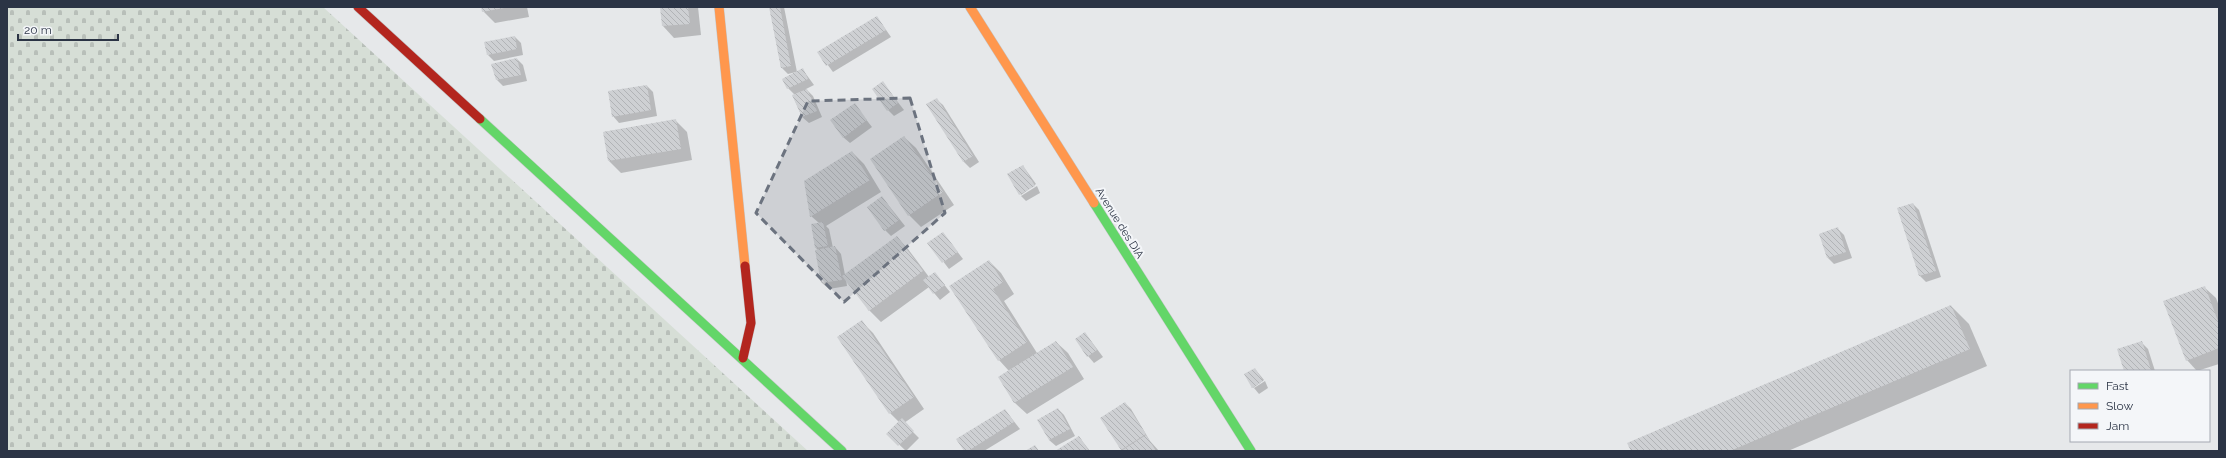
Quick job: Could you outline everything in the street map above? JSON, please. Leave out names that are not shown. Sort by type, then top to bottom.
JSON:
[{"type":"street","points":[[358,7],[743,358],[842,451]]},
{"type":"street","points":[[720,7],[751,323],[743,358]]},
{"type":"street","name":"Avenue des DIA","points":[[970,7],[1251,451]]},
{"type":"highlighted area","points":[[910,98],[945,213],[844,302],[756,213],[808,101]]},
{"type":"green space","points":[[7,7],[323,7],[808,451],[7,451]]},
{"type":"building","points":[[481,7],[504,7],[504,8],[482,12]]},
{"type":"building","points":[[660,7],[688,7],[690,24],[662,26]]},
{"type":"building","points":[[769,7],[780,7],[791,66],[781,68]]},
{"type":"building","points":[[877,16],[886,30],[826,66],[817,52]]},
{"type":"building","points":[[515,36],[517,49],[487,55],[484,42]]},
{"type":"building","points":[[517,58],[521,75],[496,80],[491,64]]},
{"type":"building","points":[[803,68],[808,79],[787,89],[782,79]]},
{"type":"building","points":[[883,81],[898,103],[887,111],[872,89]]},
{"type":"building","points":[[647,85],[651,110],[612,117],[608,91]]},
{"type":"building","points":[[807,89],[817,111],[802,117],[792,95]]},
{"type":"building","points":[[937,98],[973,156],[963,162],[926,104]]},
{"type":"building","points":[[855,103],[867,120],[843,138],[830,120]]},
{"type":"building","points":[[676,119],[681,149],[608,161],[603,132]]},
{"type":"building","points":[[904,136],[943,192],[908,216],[870,159]]},
{"type":"building","points":[[852,151],[870,180],[810,217],[804,181]]},
{"type":"building","points":[[1023,165],[1035,186],[1019,195],[1007,174]]},
{"type":"building","points":[[882,196],[899,220],[884,231],[867,207]]},
{"type":"building","points":[[1913,203],[1936,271],[1919,276],[1897,208]]},
{"type":"building","points":[[823,222],[828,246],[815,248],[811,224]]},
{"type":"building","points":[[1838,227],[1846,252],[1827,258],[1819,234]]},
{"type":"building","points":[[943,232],[958,252],[942,263],[927,243]]},
{"type":"building","points":[[897,236],[923,271],[869,311],[842,276]]},
{"type":"building","points":[[835,246],[842,280],[821,283],[815,250]]},
{"type":"building","points":[[989,260],[1003,282],[993,289],[1027,342],[998,361],[949,286]]},
{"type":"building","points":[[935,272],[945,285],[933,294],[923,280]]},
{"type":"building","points":[[2205,286],[2219,324],[2219,348],[2186,361],[2163,301]]},
{"type":"building","points":[[1951,305],[1970,349],[1730,451],[1631,451],[1627,443]]},
{"type":"building","points":[[862,320],[914,397],[889,414],[837,337]]},
{"type":"building","points":[[1085,332],[1097,350],[1087,357],[1075,339]]},
{"type":"building","points":[[1056,341],[1073,367],[1014,403],[998,377]]},
{"type":"building","points":[[2142,341],[2151,370],[2124,370],[2117,349]]},
{"type":"building","points":[[1255,368],[1263,381],[1252,388],[1244,374]]},
{"type":"building","points":[[1125,402],[1146,434],[1121,450],[1100,418]]},
{"type":"building","points":[[1058,408],[1070,429],[1049,440],[1037,420]]},
{"type":"building","points":[[1005,409],[1014,422],[968,451],[964,451],[956,439]]},
{"type":"building","points":[[902,418],[914,431],[898,446],[886,434]]},
{"type":"building","points":[[1146,435],[1156,451],[1121,451]]},
{"type":"building","points":[[1079,436],[1089,451],[1055,451]]},
{"type":"building","points":[[1035,445],[1039,451],[1025,451]]},
{"type":"traffic: fast","points":[[480,119],[842,451]]},
{"type":"traffic: fast","points":[[1094,203],[1251,451]]},
{"type":"traffic: slow","points":[[719,7],[745,266]]},
{"type":"traffic: slow","points":[[970,7],[1094,203]]},
{"type":"traffic: jam","points":[[358,7],[480,119]]},
{"type":"traffic: jam","points":[[743,358],[751,323],[745,266]]}]
